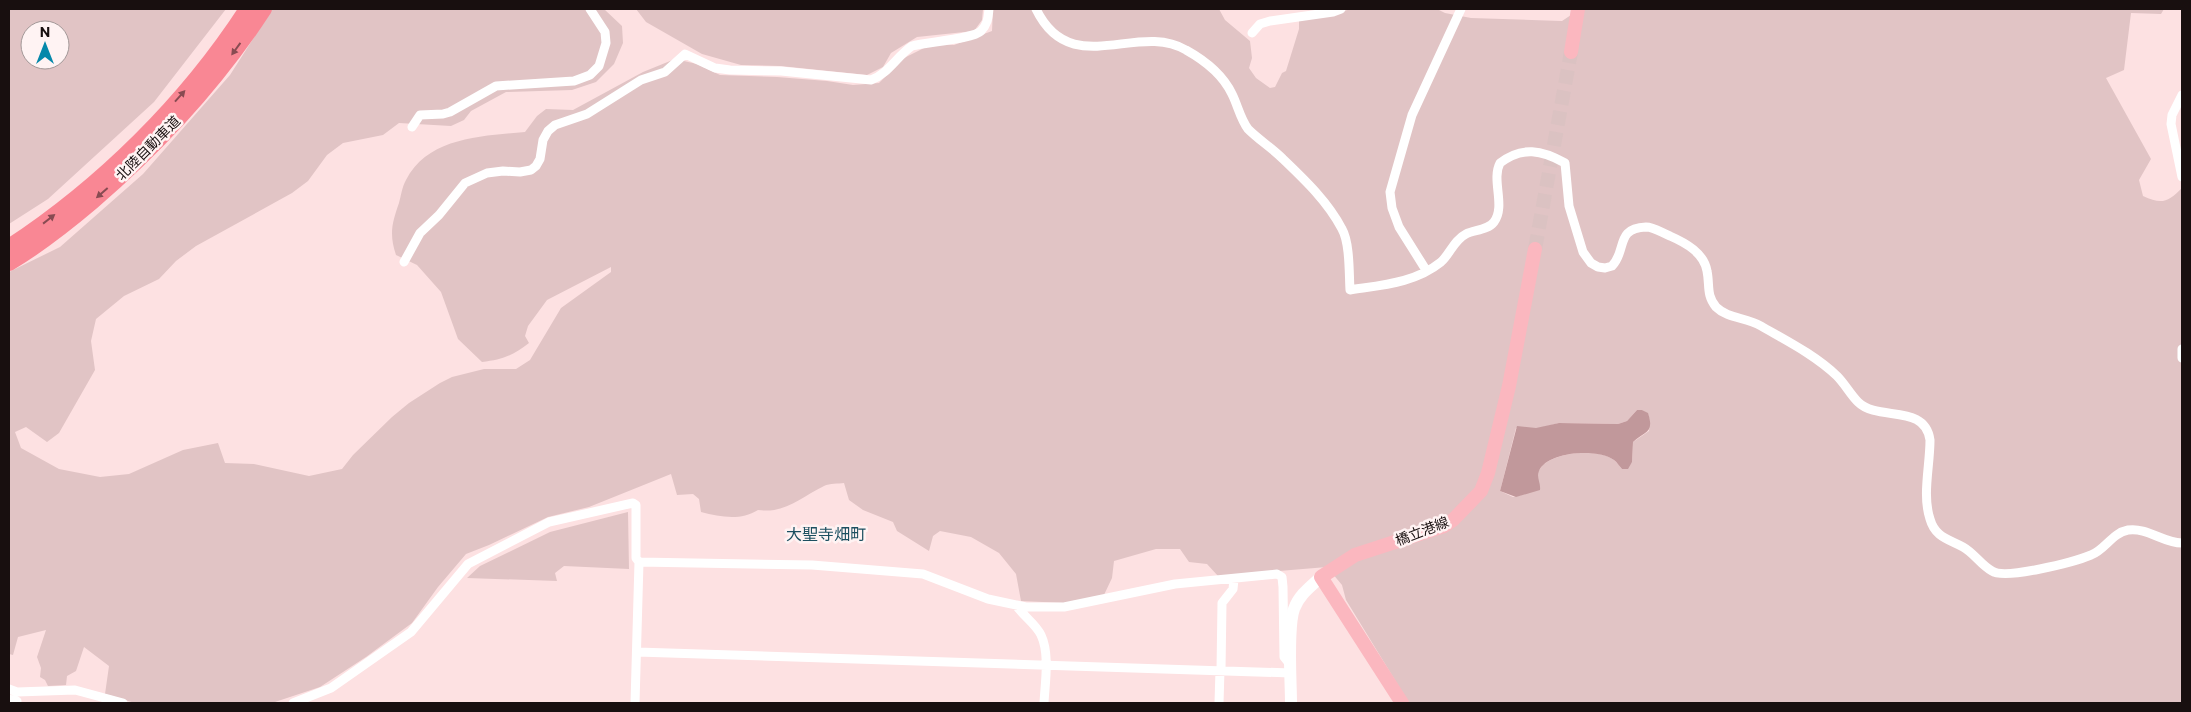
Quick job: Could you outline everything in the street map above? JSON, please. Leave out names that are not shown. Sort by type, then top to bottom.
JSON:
[{"type":"highway","name":"北陸自動車道","points":[[9,247],[60,210],[122,157],[192,82],[247,9]]},
{"type":"highway","name":"北陸自動車道","points":[[9,263],[76,215],[133,165],[208,85],[264,9]]},
{"type":"main road","points":[[1571,52],[1578,9]]},
{"type":"main road","name":"橋立港線","points":[[1322,577],[1355,555],[1444,526],[1453,520],[1480,491],[1488,474],[1510,386],[1535,249]]},
{"type":"main road","points":[[1322,577],[1402,703]]},
{"type":"street","points":[[412,127],[420,116],[450,112],[496,86],[563,82],[590,75],[599,66],[605,52],[606,43],[605,32],[590,9]]},
{"type":"street","points":[[404,262],[420,233],[439,215],[464,182],[487,173],[531,170],[540,159],[542,140],[555,125],[587,114],[641,80],[665,72],[685,54],[715,68],[781,71],[871,80],[883,75],[912,46],[976,34],[984,27],[988,20],[989,9]]},
{"type":"street","points":[[1036,9],[1047,28],[1069,42],[1087,46],[1145,42],[1169,44],[1186,50],[1210,68],[1222,79],[1231,92],[1242,121],[1248,128],[1306,181],[1326,203],[1343,230],[1350,290],[1394,284],[1426,270],[1440,262],[1465,234],[1490,226],[1494,222],[1498,206],[1497,174],[1500,162],[1514,153],[1526,151],[1558,159],[1565,163],[1568,206],[1583,252],[1591,263],[1605,268],[1612,266],[1619,256],[1622,239],[1634,229],[1652,228],[1674,238],[1693,248],[1703,260],[1707,270],[1709,297],[1726,315],[1749,320],[1814,358],[1838,377],[1862,406],[1869,410],[1912,417],[1920,421],[1929,433],[1930,440],[1926,495],[1930,522],[1940,537],[1964,547],[1990,571],[1999,575],[2026,572],[2091,555],[2121,532],[2129,530],[2138,530],[2171,543],[2182,543]]},
{"type":"street","points":[[1252,32],[1260,24],[1270,21],[1341,9]]},
{"type":"street","points":[[1426,270],[1398,227],[1392,208],[1390,192],[1412,115],[1461,9]]},
{"type":"street","points":[[2182,95],[2172,114],[2171,124],[2182,177]]},
{"type":"street","points":[[2182,349],[2182,358]]},
{"type":"street","points":[[294,703],[331,688],[411,632],[468,564],[549,522],[633,503],[636,505],[636,558],[639,562],[635,703]]},
{"type":"street","points":[[639,562],[812,565],[923,574],[988,599],[1026,607],[1064,607],[1165,586],[1272,574],[1282,576],[1284,657],[1291,669]]},
{"type":"street","points":[[1291,703],[1293,610],[1302,594],[1322,577]]},
{"type":"street","points":[[1218,703],[1222,603],[1233,588],[1234,579]]},
{"type":"street","points":[[1016,605],[1041,635],[1045,649],[1044,703]]},
{"type":"street","points":[[637,652],[1220,670],[1291,669]]},
{"type":"street","points":[[13,697],[75,690],[123,703]]},
{"type":"shaded area","points":[[9,9],[226,9],[154,102],[48,199],[9,224]]},
{"type":"shaded area","points":[[272,9],[604,9],[622,26],[623,43],[614,64],[596,82],[572,90],[506,92],[471,111],[464,120],[451,126],[399,123],[383,135],[343,143],[327,155],[308,181],[292,193],[196,246],[176,261],[159,279],[124,296],[96,319],[91,341],[95,370],[59,433],[47,442],[26,427],[15,432],[21,448],[59,469],[100,477],[129,474],[183,450],[218,443],[225,463],[254,464],[309,476],[342,469],[353,455],[392,417],[409,403],[440,383],[452,377],[484,369],[516,369],[530,360],[561,308],[611,272],[611,267],[547,300],[528,326],[525,336],[529,343],[513,354],[496,360],[482,362],[458,339],[441,292],[417,265],[396,255],[392,229],[405,183],[416,166],[428,155],[442,147],[458,141],[525,132],[537,116],[546,109],[573,110],[643,72],[675,59],[697,64],[720,75],[777,77],[853,85],[879,83],[904,58],[932,44],[954,45],[992,31],[993,9],[1219,9],[1225,20],[1250,41],[1252,58],[1249,68],[1256,78],[1270,88],[1275,87],[1282,73],[1286,71],[1299,29],[1299,21],[1352,9],[1437,9],[1445,13],[1471,18],[1562,21],[1580,9],[2164,9],[2161,14],[2131,13],[2124,70],[2106,78],[2151,159],[2139,180],[2143,196],[2155,201],[2164,201],[2182,188],[2182,703],[1409,703],[1346,600],[1342,585],[1327,567],[1218,576],[1207,564],[1189,562],[1180,549],[1156,549],[1114,561],[1112,578],[1103,597],[1065,603],[1021,601],[1016,574],[999,553],[971,537],[940,531],[933,536],[929,551],[897,531],[893,522],[863,510],[849,500],[844,483],[826,485],[785,507],[768,511],[758,510],[744,516],[730,517],[701,512],[699,499],[693,494],[677,495],[671,474],[589,507],[548,517],[466,554],[438,587],[412,623],[366,657],[320,687],[272,703],[135,703],[105,694],[109,666],[84,647],[76,671],[67,676],[66,685],[48,686],[45,680],[40,677],[41,668],[37,657],[46,630],[18,637],[13,655],[9,654],[9,272],[60,247],[143,174],[230,75]],"holes":[[[1637,410],[1642,410],[1648,414],[1650,421],[1649,431],[1633,442],[1632,462],[1622,469],[1614,460],[1607,456],[1578,453],[1558,457],[1543,465],[1525,493],[1513,497],[1500,491],[1516,428],[1540,428],[1559,423],[1618,424],[1627,421]]]},
{"type":"shaded area","points":[[636,9],[983,9],[982,20],[974,31],[917,37],[891,53],[883,67],[867,75],[780,66],[741,65],[702,54],[646,22]]},
{"type":"shaded area","points":[[1637,410],[1648,413],[1650,425],[1647,431],[1633,442],[1632,462],[1628,469],[1622,469],[1607,456],[1597,454],[1586,453],[1562,456],[1544,464],[1539,471],[1540,490],[1516,497],[1500,491],[1517,426],[1536,428],[1559,423],[1618,424],[1627,421]]},
{"type":"shaded area","points":[[628,512],[629,569],[564,566],[555,573],[557,581],[467,578],[480,566],[550,532]]},
{"type":"tunnel","points":[[1535,249],[1571,52]]},
{"type":"district","name":"大聖寺畑町","points":[[826,534]]}]
